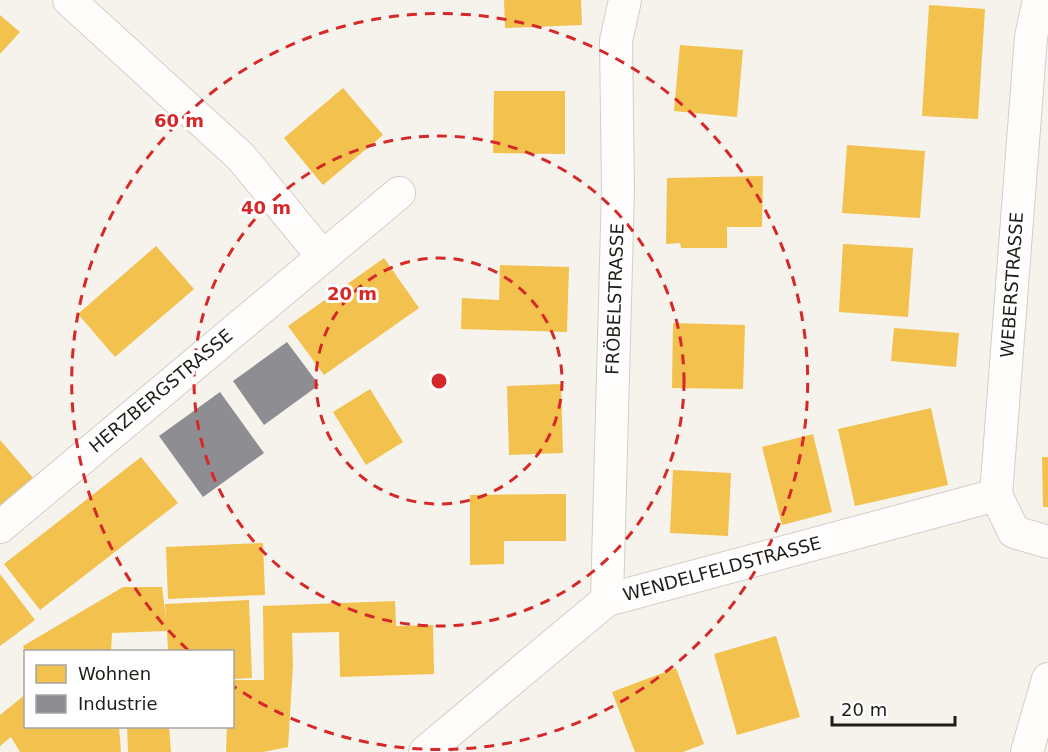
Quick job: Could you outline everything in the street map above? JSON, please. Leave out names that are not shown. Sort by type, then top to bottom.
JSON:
[{"type":"street","points":[[69,0],[241,157],[323,257]]},
{"type":"street","name":"FRÖBELSTRASSE","points":[[607,600],[618,189],[616,41],[625,0]]},
{"type":"street","name":"WEBERSTRASSE","points":[[996,495],[1031,37],[1039,0]]},
{"type":"street","name":"HERZBERGSTRASSE","points":[[0,527],[399,193]]},
{"type":"street","points":[[996,495],[1014,532],[1048,542]]},
{"type":"street","name":"WENDELFELDSTRASSE","points":[[425,752],[607,600],[996,495]]},
{"type":"street","points":[[1027,752],[1048,679]]},
{"type":"building: Wohnen","points":[[504,0],[581,0],[582,25],[505,28]]},
{"type":"building: Wohnen","points":[[929,5],[985,9],[978,119],[922,116]]},
{"type":"building: Wohnen","points":[[0,15],[20,32],[0,54]]},
{"type":"building: Wohnen","points":[[680,45],[743,50],[737,117],[674,111]]},
{"type":"building: Wohnen","points":[[343,88],[383,135],[323,185],[284,138]]},
{"type":"building: Wohnen","points":[[494,91],[565,91],[565,154],[493,153]]},
{"type":"building: Wohnen","points":[[847,145],[925,151],[920,218],[842,213]]},
{"type":"building: Wohnen","points":[[763,176],[762,227],[727,227],[727,248],[681,248],[680,243],[666,244],[667,178]]},
{"type":"building: Wohnen","points":[[843,244],[913,248],[908,317],[839,312]]},
{"type":"building: Wohnen","points":[[156,246],[194,289],[115,357],[78,314]]},
{"type":"building: Wohnen","points":[[384,258],[419,308],[324,375],[288,326]]},
{"type":"building: Wohnen","points":[[500,265],[569,267],[567,332],[461,329],[462,298],[499,300]]},
{"type":"building: Wohnen","points":[[673,323],[745,325],[743,389],[672,388]]},
{"type":"building: Wohnen","points":[[894,328],[959,333],[956,367],[891,361]]},
{"type":"building: Wohnen","points":[[561,384],[563,453],[509,455],[507,386]]},
{"type":"building: Wohnen","points":[[370,389],[403,442],[366,465],[333,412]]},
{"type":"building: Wohnen","points":[[931,408],[948,485],[855,506],[838,429]]},
{"type":"building: Wohnen","points":[[813,434],[832,512],[782,525],[762,447]]},
{"type":"building: Wohnen","points":[[0,440],[34,479],[0,508]]},
{"type":"building: Wohnen","points":[[141,457],[178,503],[40,610],[4,564]]},
{"type":"building: Wohnen","points":[[1042,457],[1048,457],[1048,507],[1043,507]]},
{"type":"building: Wohnen","points":[[673,470],[731,473],[728,536],[670,533]]},
{"type":"building: Wohnen","points":[[566,494],[566,541],[504,541],[504,564],[470,565],[470,495]]},
{"type":"building: Wohnen","points":[[263,543],[265,595],[168,599],[166,547]]},
{"type":"building: Wohnen","points":[[0,574],[35,620],[0,646]]},
{"type":"building: Wohnen","points":[[123,587],[162,587],[166,619],[165,604],[249,600],[252,678],[234,679],[234,650],[168,650],[167,631],[112,633],[111,650],[25,650],[23,646]]},
{"type":"building: Wohnen","points":[[395,601],[396,626],[433,625],[434,674],[340,677],[339,632],[292,633],[293,665],[288,747],[263,752],[226,752],[227,728],[234,728],[234,680],[264,680],[263,606]]},
{"type":"building: Wohnen","points":[[776,636],[800,717],[737,735],[714,654]]},
{"type":"building: Wohnen","points":[[676,668],[704,744],[683,752],[635,752],[612,692]]},
{"type":"building: Wohnen","points":[[24,696],[24,728],[119,728],[121,752],[20,752],[11,737],[0,746],[0,715]]},
{"type":"building: Wohnen","points":[[127,728],[169,728],[171,752],[128,752]]},
{"type":"building: Industrie","points":[[287,342],[319,385],[264,425],[233,381]]},
{"type":"building: Industrie","points":[[220,392],[264,453],[203,497],[159,436]]}]
